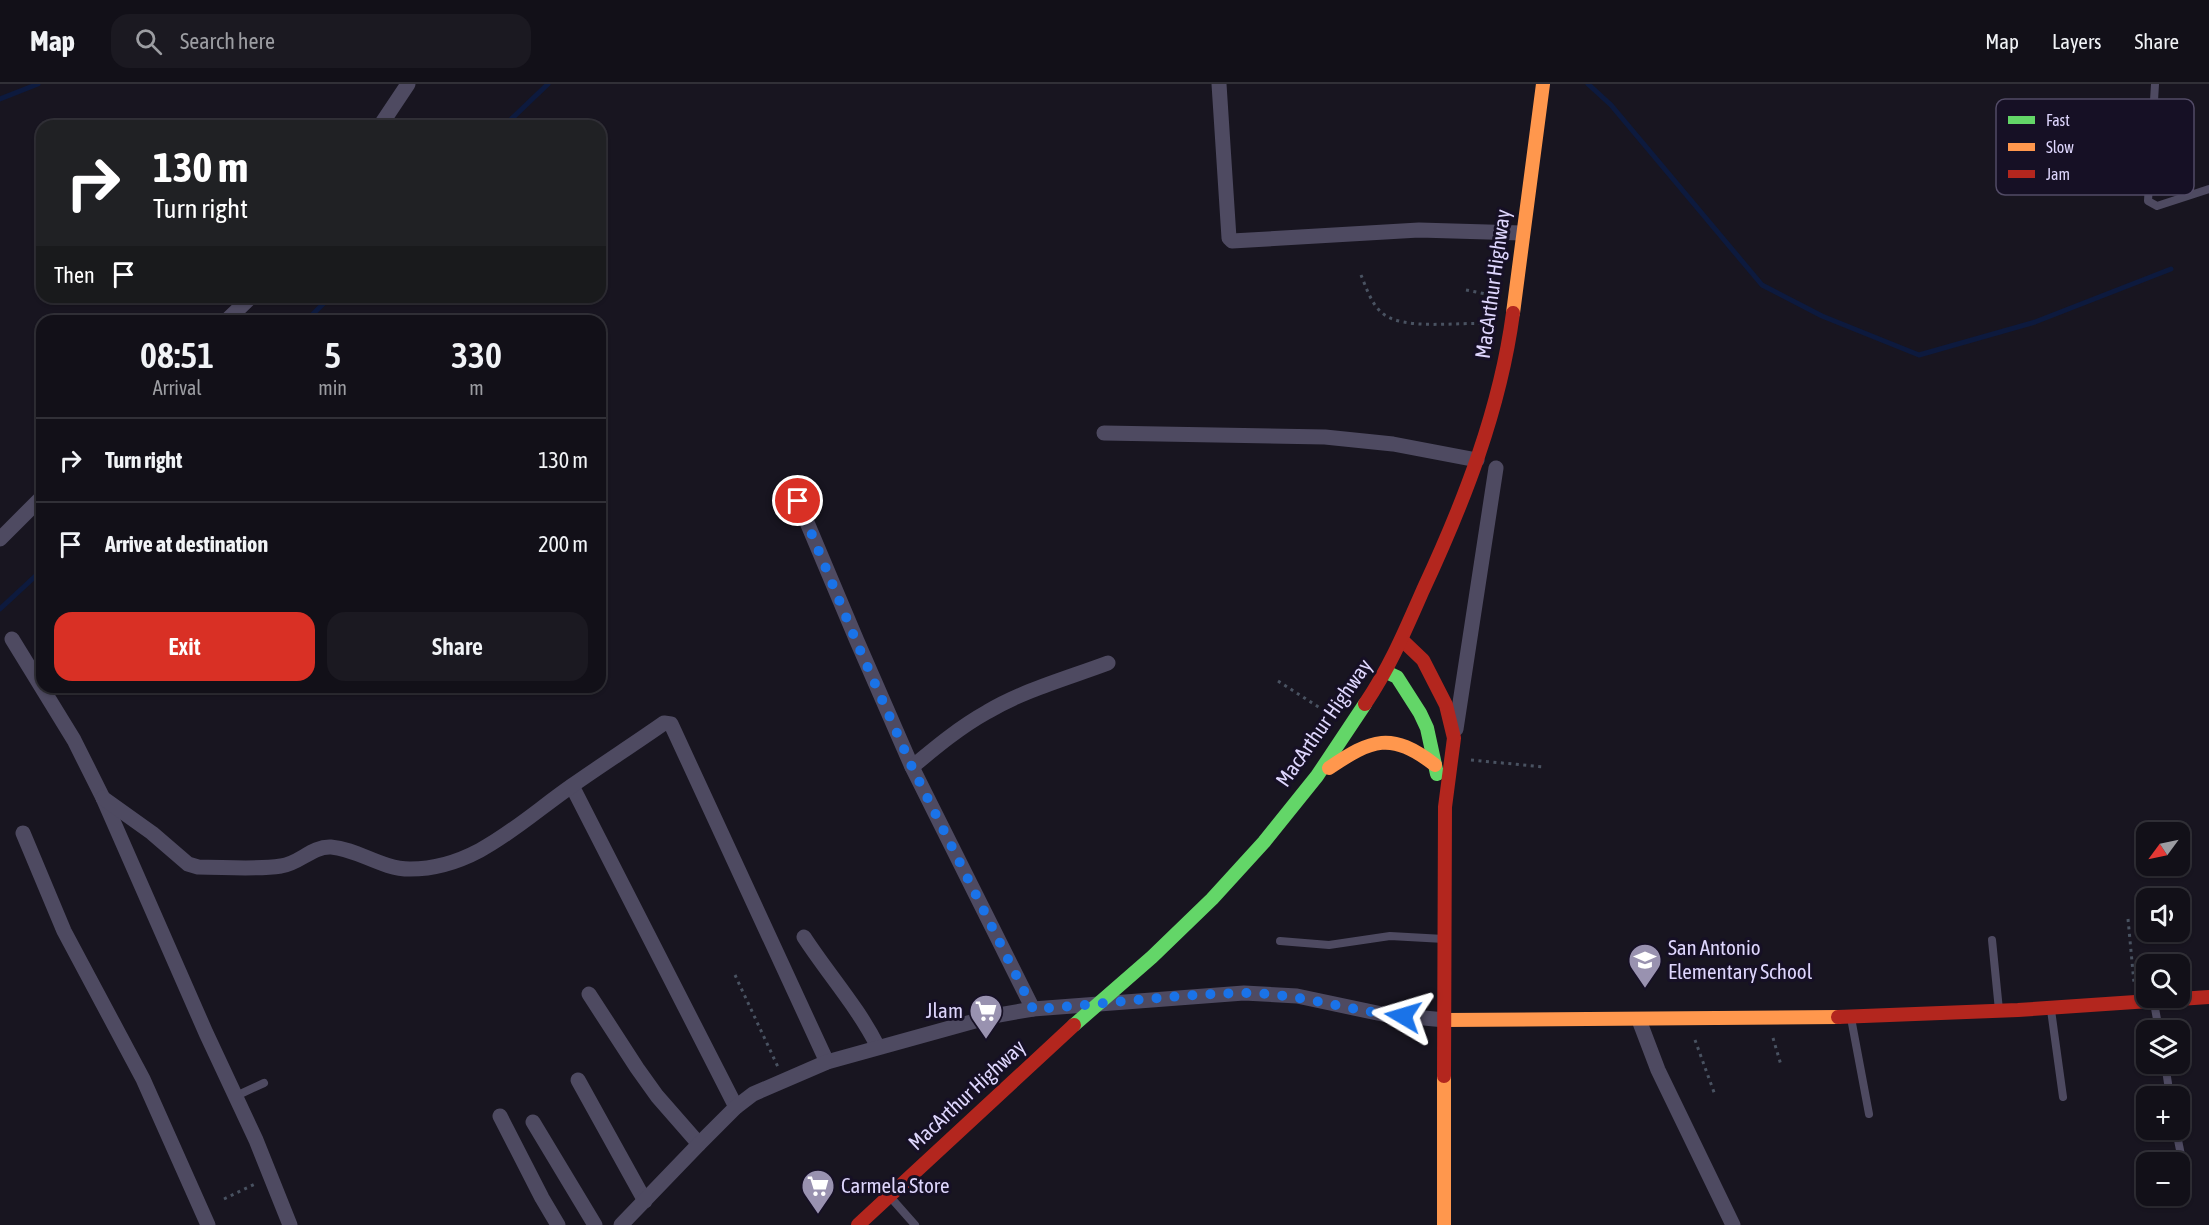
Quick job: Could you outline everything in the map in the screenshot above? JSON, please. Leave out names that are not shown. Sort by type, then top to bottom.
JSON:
[{"type":"main road","name":"MacArthur Highway","points":[[858,1225],[1095,1005],[1152,957],[1212,899],[1264,842],[1317,776],[1386,672],[1454,523],[1477,460],[1499,386],[1511,327],[1543,84]]},
{"type":"main road","points":[[1402,640],[1423,660],[1446,705],[1454,738],[1445,807],[1444,1225]]},
{"type":"main road","points":[[1386,672],[1397,677],[1427,728],[1445,807]]},
{"type":"main road","points":[[1317,776],[1363,747],[1381,742],[1403,745],[1435,765]]},
{"type":"main road","points":[[2190,999],[2209,997]]},
{"type":"main road","points":[[1444,1020],[1851,1018],[2136,1003]]},
{"type":"street","points":[[384,120],[408,84]]},
{"type":"street","points":[[1219,84],[1229,238],[1232,241],[1419,230],[1522,233]]},
{"type":"street","points":[[232,315],[245,303]]},
{"type":"street","points":[[1104,433],[1325,437],[1393,444],[1477,460]]},
{"type":"street","points":[[1454,738],[1496,468]]},
{"type":"street","points":[[798,501],[856,641],[912,767],[1033,1009]]},
{"type":"street","points":[[0,539],[36,503]]},
{"type":"street","points":[[12,639],[36,678]]},
{"type":"street","points":[[912,767],[946,738],[988,711],[1042,687],[1108,663]]},
{"type":"street","points":[[45,693],[74,740],[103,798],[272,1176],[290,1225]]},
{"type":"street","points":[[103,798],[152,833],[188,864],[198,867],[281,866],[320,848],[331,847],[383,865],[406,869],[427,868],[449,864],[478,853],[664,723],[671,724],[827,1062]]},
{"type":"street","points":[[572,786],[736,1107]]},
{"type":"street","points":[[23,834],[64,931],[143,1079],[208,1225]]},
{"type":"street","points":[[804,937],[823,966],[860,1012],[878,1047]]},
{"type":"street","points":[[621,1225],[736,1107],[753,1094],[827,1062],[993,1016],[1033,1009],[1244,993],[1297,996],[1382,1014],[1444,1020]]},
{"type":"street","points":[[589,994],[650,1087],[699,1144]]},
{"type":"street","points":[[1639,1020],[1658,1070],[1733,1225]]},
{"type":"street","points":[[578,1080],[645,1201]]},
{"type":"street","points":[[500,1116],[558,1225]]},
{"type":"street","points":[[533,1122],[595,1225]]},
{"type":"lane","points":[[2154,99],[2155,84]]},
{"type":"lane","points":[[2194,194],[2209,189]]},
{"type":"lane","points":[[2148,195],[2148,201],[2157,206],[2191,195]]},
{"type":"lane","points":[[1280,941],[1329,945],[1390,936],[1445,939]]},
{"type":"lane","points":[[1992,939],[1999,1011]]},
{"type":"lane","points":[[2050,1008],[2063,1097]]},
{"type":"lane","points":[[1851,1018],[1869,1113]]},
{"type":"lane","points":[[236,1096],[264,1083]]},
{"type":"lane","points":[[889,1196],[915,1225]]},
{"type":"path","points":[[1361,275],[1375,306],[1382,314],[1395,320],[1432,325],[1452,326],[1474,323],[1511,327]]},
{"type":"path","points":[[1278,681],[1351,727]]},
{"type":"path","points":[[1453,758],[1544,767]]},
{"type":"path","points":[[2128,919],[2136,1003]]},
{"type":"path","points":[[735,975],[784,1079]]},
{"type":"path","points":[[1767,1018],[1781,1065]]},
{"type":"path","points":[[1688,1020],[1715,1095]]},
{"type":"path","points":[[224,1199],[272,1176]]},
{"type":"waterway","points":[[0,99],[38,84]]},
{"type":"waterway","points":[[510,120],[548,84]]},
{"type":"waterway","points":[[1588,84],[1611,105],[1762,285],[1822,316],[1919,355],[2035,322],[2171,269]]},
{"type":"waterway","points":[[312,315],[324,303]]},
{"type":"waterway","points":[[0,609],[36,576]]},
{"type":"traffic: fast","points":[[1386,672],[1397,677],[1420,713],[1427,728],[1437,774]]},
{"type":"traffic: fast","points":[[1074,1025],[1152,957],[1212,899],[1264,842],[1317,776],[1365,704]]},
{"type":"traffic: slow","points":[[1513,313],[1543,84]]},
{"type":"traffic: slow","points":[[1329,768],[1370,745],[1382,743],[1393,743],[1406,747],[1435,765]]},
{"type":"traffic: slow","points":[[1445,1020],[1838,1017]]},
{"type":"traffic: slow","points":[[1444,1076],[1444,1225]]},
{"type":"traffic: jam","points":[[1365,704],[1403,634],[1466,489],[1490,420],[1513,313]]},
{"type":"traffic: jam","points":[[1402,640],[1423,660],[1446,705],[1454,738],[1445,807],[1444,1076]]},
{"type":"traffic: jam","points":[[1838,1017],[2018,1010],[2209,997]]},
{"type":"traffic: jam","points":[[858,1225],[1074,1025]]},
{"type":"place","name":"San Antonio Elementary School","points":[[1645,989]]},
{"type":"place","name":"Jlam","points":[[986,1040]]},
{"type":"place","name":"Carmela Store","points":[[818,1215]]},
{"type":"route","points":[[798,501],[856,641],[912,767],[1033,1009],[1244,993],[1297,996],[1382,1014],[1403,1016]]}]
